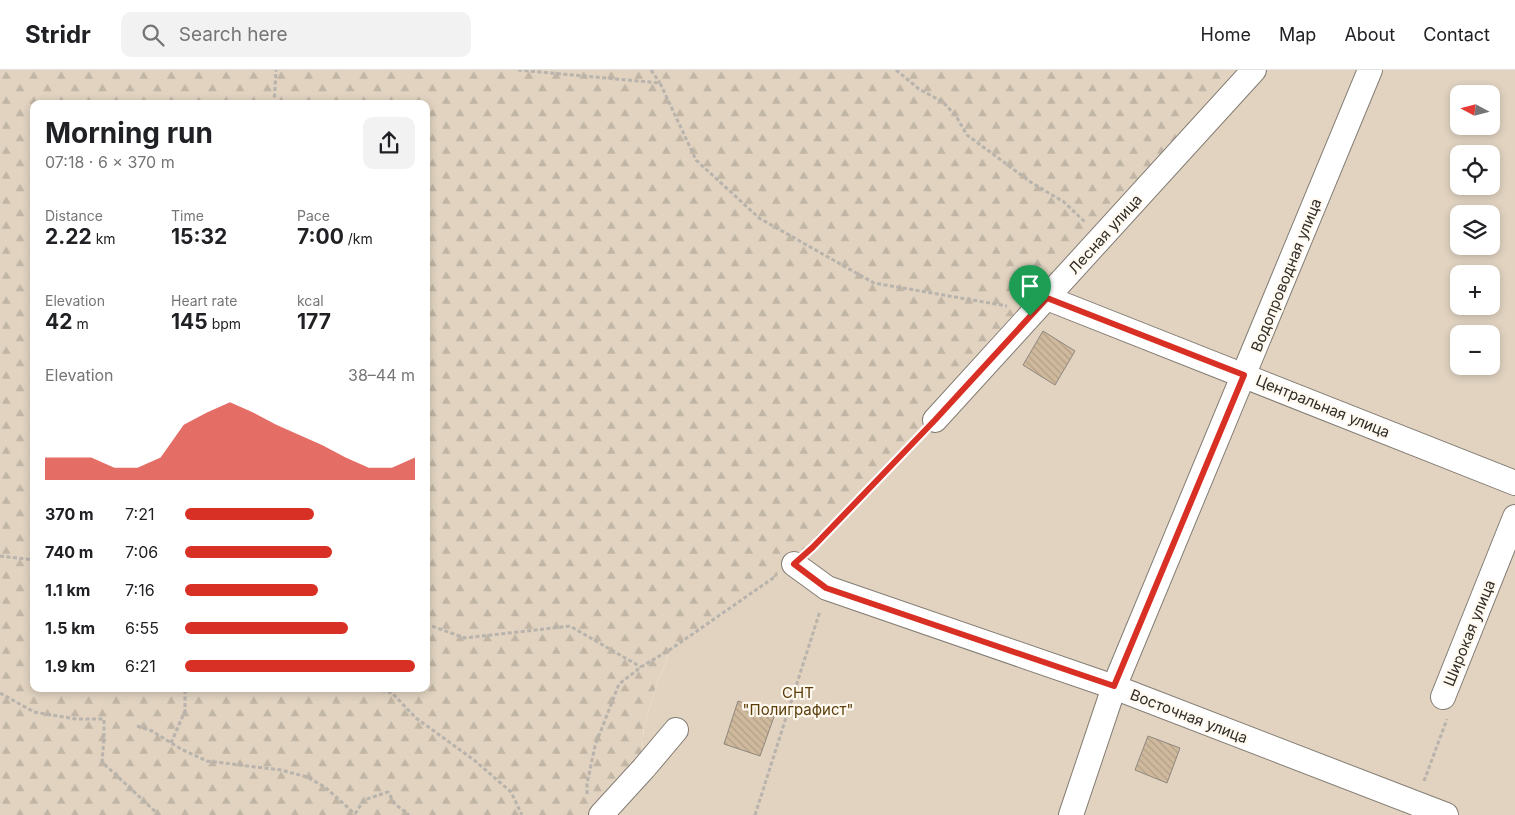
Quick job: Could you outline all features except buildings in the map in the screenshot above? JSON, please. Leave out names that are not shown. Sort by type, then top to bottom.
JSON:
[{"type":"street","name":"Лесная улица","points":[[935,420],[1254,70]]},
{"type":"street","name":"Водопроводная улица","points":[[1071,815],[1114,686],[1370,70]]},
{"type":"street","name":"Центральная улица","points":[[1047,298],[1515,483]]},
{"type":"street","name":"Широкая улица","points":[[1443,697],[1515,517]]},
{"type":"street","name":"Восточная улица","points":[[794,564],[826,588],[1114,686],[1407,806],[1446,815]]},
{"type":"street","points":[[594,807],[644,768],[676,730]]},
{"type":"path","points":[[274,100],[276,70]]},
{"type":"path","points":[[518,70],[660,83]]},
{"type":"path","points":[[651,70],[660,83],[696,160],[759,218],[874,283],[1013,307],[1030,316]]},
{"type":"path","points":[[896,70],[919,89],[943,102],[956,116],[967,135],[1032,183],[1064,202],[1103,236]]},
{"type":"path","points":[[594,807],[588,784],[595,746],[619,684],[641,667],[671,649],[794,564],[813,547],[935,420]]},
{"type":"path","points":[[0,556],[30,560]]},
{"type":"path","points":[[755,815],[826,588]]},
{"type":"path","points":[[430,625],[465,638],[570,626],[641,667]]},
{"type":"path","points":[[171,743],[185,711],[185,692]]},
{"type":"path","points":[[388,692],[392,693],[416,718],[474,760],[511,792],[522,815]]},
{"type":"path","points":[[0,693],[34,712],[76,720],[104,719],[102,762],[158,814]]},
{"type":"path","name":"Широкая улица","points":[[1407,806],[1424,781],[1451,709],[1443,697]]},
{"type":"path","points":[[137,726],[152,731],[207,761],[281,770],[307,777],[325,787],[355,815],[364,800],[388,792],[395,804],[409,815]]},
{"type":"green space","points":[[0,70],[1254,70],[929,426],[804,555],[791,562],[790,567],[671,649],[655,689],[644,727],[640,773],[601,815],[0,815]]},
{"type":"green space","name":"СНТ \"Полиграфист\"","points":[[1254,70],[1515,70],[1515,815],[601,815],[640,773],[644,727],[655,689],[671,649],[790,567],[791,562],[804,555],[929,426]]},
{"type":"route","points":[[1047,298],[1244,375],[1114,686],[826,588],[794,564],[813,547],[935,420],[1030,316],[1047,298]]}]
